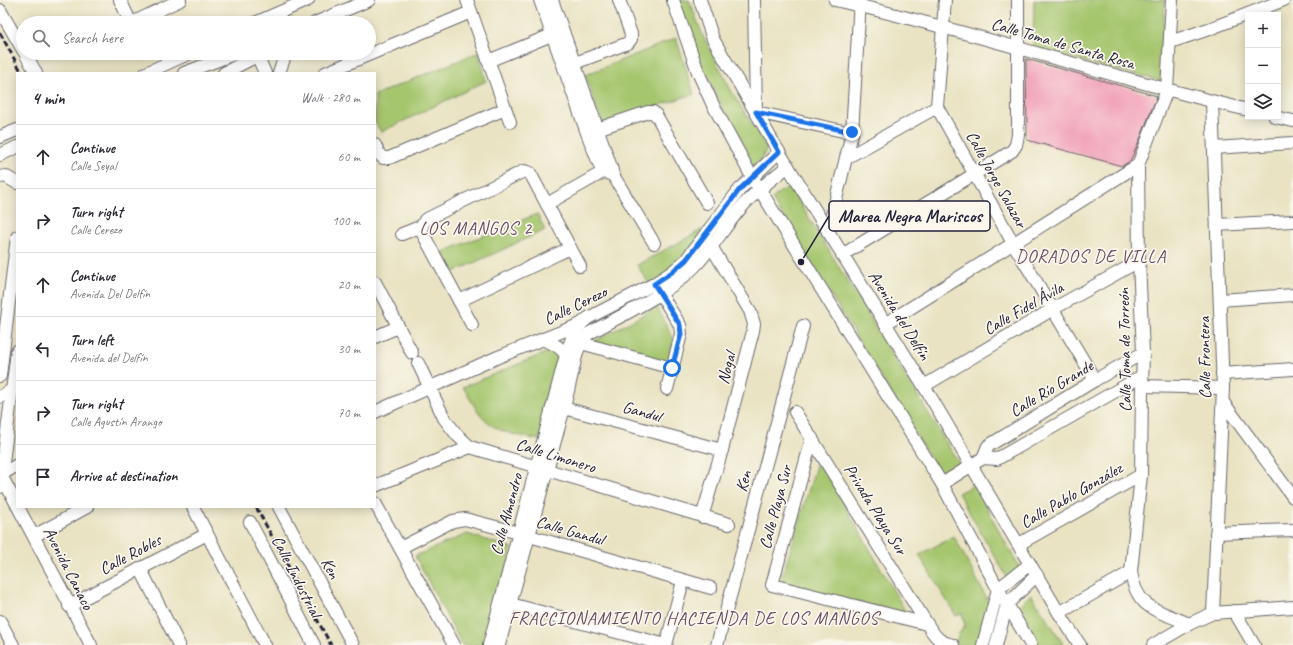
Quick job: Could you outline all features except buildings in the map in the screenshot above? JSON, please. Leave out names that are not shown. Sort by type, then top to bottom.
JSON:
[{"type":"street","points":[[120,0],[128,16]]},
{"type":"street","points":[[146,16],[180,0]]},
{"type":"street","points":[[272,16],[308,0]]},
{"type":"street","points":[[331,16],[369,0]]},
{"type":"street","points":[[467,0],[510,122]]},
{"type":"street","points":[[540,0],[557,33],[592,131],[609,171],[654,243]]},
{"type":"street","points":[[552,0],[557,33]]},
{"type":"street","points":[[569,65],[628,43],[631,34],[619,0]]},
{"type":"street","points":[[673,0],[698,72],[712,103],[752,177],[942,484],[998,589],[1030,645]]},
{"type":"street","name":"Avenida del Delfín","points":[[700,0],[713,39],[779,152],[924,386],[1059,613],[1080,645]]},
{"type":"street","points":[[754,0],[756,112],[852,132]]},
{"type":"street","name":"Calle Toma de Santa Rosa","points":[[835,0],[860,3],[1167,90],[1245,109]]},
{"type":"street","points":[[846,158],[937,107],[946,0]]},
{"type":"street","points":[[842,255],[1012,151],[1016,145],[1018,135],[1018,0]]},
{"type":"street","name":"Calle Toma de Torreón","points":[[1172,0],[1167,90],[1138,164],[1139,261],[1143,353],[1141,475],[1131,572],[1133,584],[1141,599],[1151,608],[1189,624]]},
{"type":"street","points":[[1170,42],[1209,29],[1284,0]]},
{"type":"street","points":[[828,232],[852,132],[860,3]]},
{"type":"street","points":[[0,10],[16,38]]},
{"type":"street","points":[[376,55],[471,12]]},
{"type":"street","points":[[488,61],[557,33]]},
{"type":"street","points":[[29,60],[35,72]]},
{"type":"street","points":[[148,72],[174,60]]},
{"type":"street","points":[[187,72],[218,60]]},
{"type":"street","points":[[226,72],[247,60]]},
{"type":"street","points":[[260,60],[265,72]]},
{"type":"street","points":[[279,72],[284,60]]},
{"type":"street","points":[[331,72],[342,70],[364,60]]},
{"type":"street","name":"Calle Frontera","points":[[1212,102],[1222,374],[1213,613]]},
{"type":"street","name":"Calle Jorge Salazar","points":[[937,107],[974,174],[1095,380]]},
{"type":"street","points":[[376,147],[383,158],[389,158],[505,109]]},
{"type":"street","points":[[592,131],[648,112],[653,112],[708,203]]},
{"type":"street","points":[[1281,118],[1293,121]]},
{"type":"street","points":[[0,137],[16,130]]},
{"type":"street","points":[[1214,148],[1293,143]]},
{"type":"street","points":[[0,155],[16,147]]},
{"type":"street","points":[[752,177],[779,152]]},
{"type":"street","points":[[885,324],[1138,164]]},
{"type":"street","points":[[759,189],[788,166]]},
{"type":"street","points":[[472,325],[422,232],[422,226],[425,220],[524,171],[530,173],[580,266]]},
{"type":"street","points":[[547,204],[609,171]]},
{"type":"street","points":[[0,177],[5,176],[16,182]]},
{"type":"street","name":"Calle Cerezo","points":[[657,289],[672,272],[686,260],[705,237],[730,201],[752,177]]},
{"type":"street","name":"Calle Cerezo","points":[[376,412],[542,339],[584,334],[657,289],[678,281],[694,267],[711,248],[738,210],[759,189]]},
{"type":"street","points":[[1217,225],[1293,221]]},
{"type":"street","points":[[402,234],[422,226]]},
{"type":"street","name":"Nogal","points":[[702,517],[722,450],[754,324],[750,311],[705,237]]},
{"type":"street","points":[[0,376],[16,245]]},
{"type":"street","points":[[459,301],[570,248]]},
{"type":"street","name":"Calle Fidel Ávila","points":[[924,386],[1053,309],[1139,261]]},
{"type":"street","name":"Calle Limonero","points":[[376,284],[415,358],[428,388],[444,418],[457,435],[470,447],[729,524]]},
{"type":"street","points":[[657,289],[680,325],[681,334],[666,389]]},
{"type":"street","points":[[1220,300],[1293,295]]},
{"type":"street","name":"Ken","points":[[717,645],[803,326]]},
{"type":"street","points":[[376,337],[398,327]]},
{"type":"street","points":[[584,334],[672,368]]},
{"type":"street","name":"Calle Almendro","points":[[489,645],[505,602],[558,406],[584,334],[573,335],[566,355],[558,406]]},
{"type":"street","points":[[542,339],[556,345],[562,349],[566,355]]},
{"type":"street","name":"Calle Río Grande","points":[[942,484],[983,458],[988,446],[1095,380],[1143,353]]},
{"type":"street","points":[[1222,374],[1293,369]]},
{"type":"street","points":[[0,479],[15,388],[16,370]]},
{"type":"street","points":[[1142,381],[1222,388]]},
{"type":"street","name":"Calle Río Grande","points":[[983,458],[997,459],[1142,381]]},
{"type":"street","points":[[0,397],[15,388]]},
{"type":"street","points":[[1222,402],[1293,497]]},
{"type":"street","name":"Gandul","points":[[558,406],[722,450]]},
{"type":"street","name":"Privada Playa Sur","points":[[796,412],[927,624],[937,638],[942,642],[953,645]]},
{"type":"street","name":"Calle Playa Sur","points":[[812,438],[772,585],[927,624]]},
{"type":"street","points":[[376,486],[470,447]]},
{"type":"street","points":[[0,479],[16,466]]},
{"type":"street","name":"Calle Pablo González","points":[[1019,544],[1141,475]]},
{"type":"street","name":"Avenida Canaco","points":[[0,479],[16,503]]},
{"type":"street","points":[[376,505],[454,645]]},
{"type":"street","name":"Avenida Canaco","points":[[19,508],[69,606],[91,645]]},
{"type":"street","points":[[34,536],[84,508]]},
{"type":"street","points":[[194,508],[265,645]]},
{"type":"street","name":"Ken","points":[[280,508],[353,645]]},
{"type":"street","name":"Calle Gandul","points":[[400,548],[453,521],[465,519],[524,534],[711,588]]},
{"type":"street","name":"Calle Industrial","points":[[250,522],[314,645]]},
{"type":"street","points":[[1216,533],[1293,530]]},
{"type":"street","name":"Calle Robles","points":[[69,606],[207,534]]},
{"type":"street","points":[[984,645],[998,589],[1030,564]]},
{"type":"street","points":[[140,568],[179,645]]},
{"type":"street","points":[[1059,613],[1131,572]]},
{"type":"street","points":[[996,645],[1007,604],[1037,575]]},
{"type":"street","points":[[505,602],[666,645],[683,581]]},
{"type":"street","name":"Calle Almendro","points":[[499,645],[505,602]]},
{"type":"street","points":[[1153,645],[1189,624],[1213,613],[1293,606]]},
{"type":"street","points":[[1234,611],[1254,645]]},
{"type":"street","points":[[0,621],[13,645]]},
{"type":"green space","points":[[678,0],[689,0],[703,36],[733,94],[767,148],[761,160],[752,167],[704,71]]},
{"type":"green space","points":[[1034,0],[1165,0],[1161,81],[1033,48]]},
{"type":"green space","points":[[676,38],[694,94],[602,124],[585,75]]},
{"type":"green space","points":[[479,52],[486,81],[381,132],[376,124],[376,95]]},
{"type":"green space","points":[[790,187],[960,465],[942,477],[772,199],[780,192]]},
{"type":"green space","points":[[537,214],[545,230],[452,273],[443,252]]},
{"type":"green space","points":[[707,227],[674,270],[649,284],[637,265]]},
{"type":"green space","points":[[657,307],[674,340],[667,362],[593,342]]},
{"type":"green space","points":[[552,350],[561,363],[539,440],[500,430],[489,423],[478,411],[463,387]]},
{"type":"green space","points":[[818,459],[907,614],[780,584]]},
{"type":"green space","points":[[974,485],[1020,569],[1008,579],[958,493]]},
{"type":"green space","points":[[467,534],[512,548],[486,645],[462,645],[415,556]]},
{"type":"green space","points":[[954,536],[990,605],[980,645],[955,644],[960,632],[965,626],[962,613],[956,616],[919,555]]},
{"type":"green space","points":[[1031,594],[1064,645],[1034,645],[1015,610]]},
{"type":"railway","points":[[0,33],[21,72]]},
{"type":"railway","points":[[257,508],[331,645]]},
{"type":"place","name":"Marea Negra Mariscos","points":[[801,262]]},
{"type":"district","name":"LOS MANGOS 2","points":[[476,228]]},
{"type":"district","name":"DORADOS DE VILLA","points":[[1091,256]]},
{"type":"district","name":"FRACCIONAMIENTO HACIENDA DE LOS MANGOS","points":[[694,618]]},
{"type":"route","points":[[672,368],[681,334],[680,325],[654,284],[686,260],[740,189],[779,152],[756,112],[852,132]]}]
